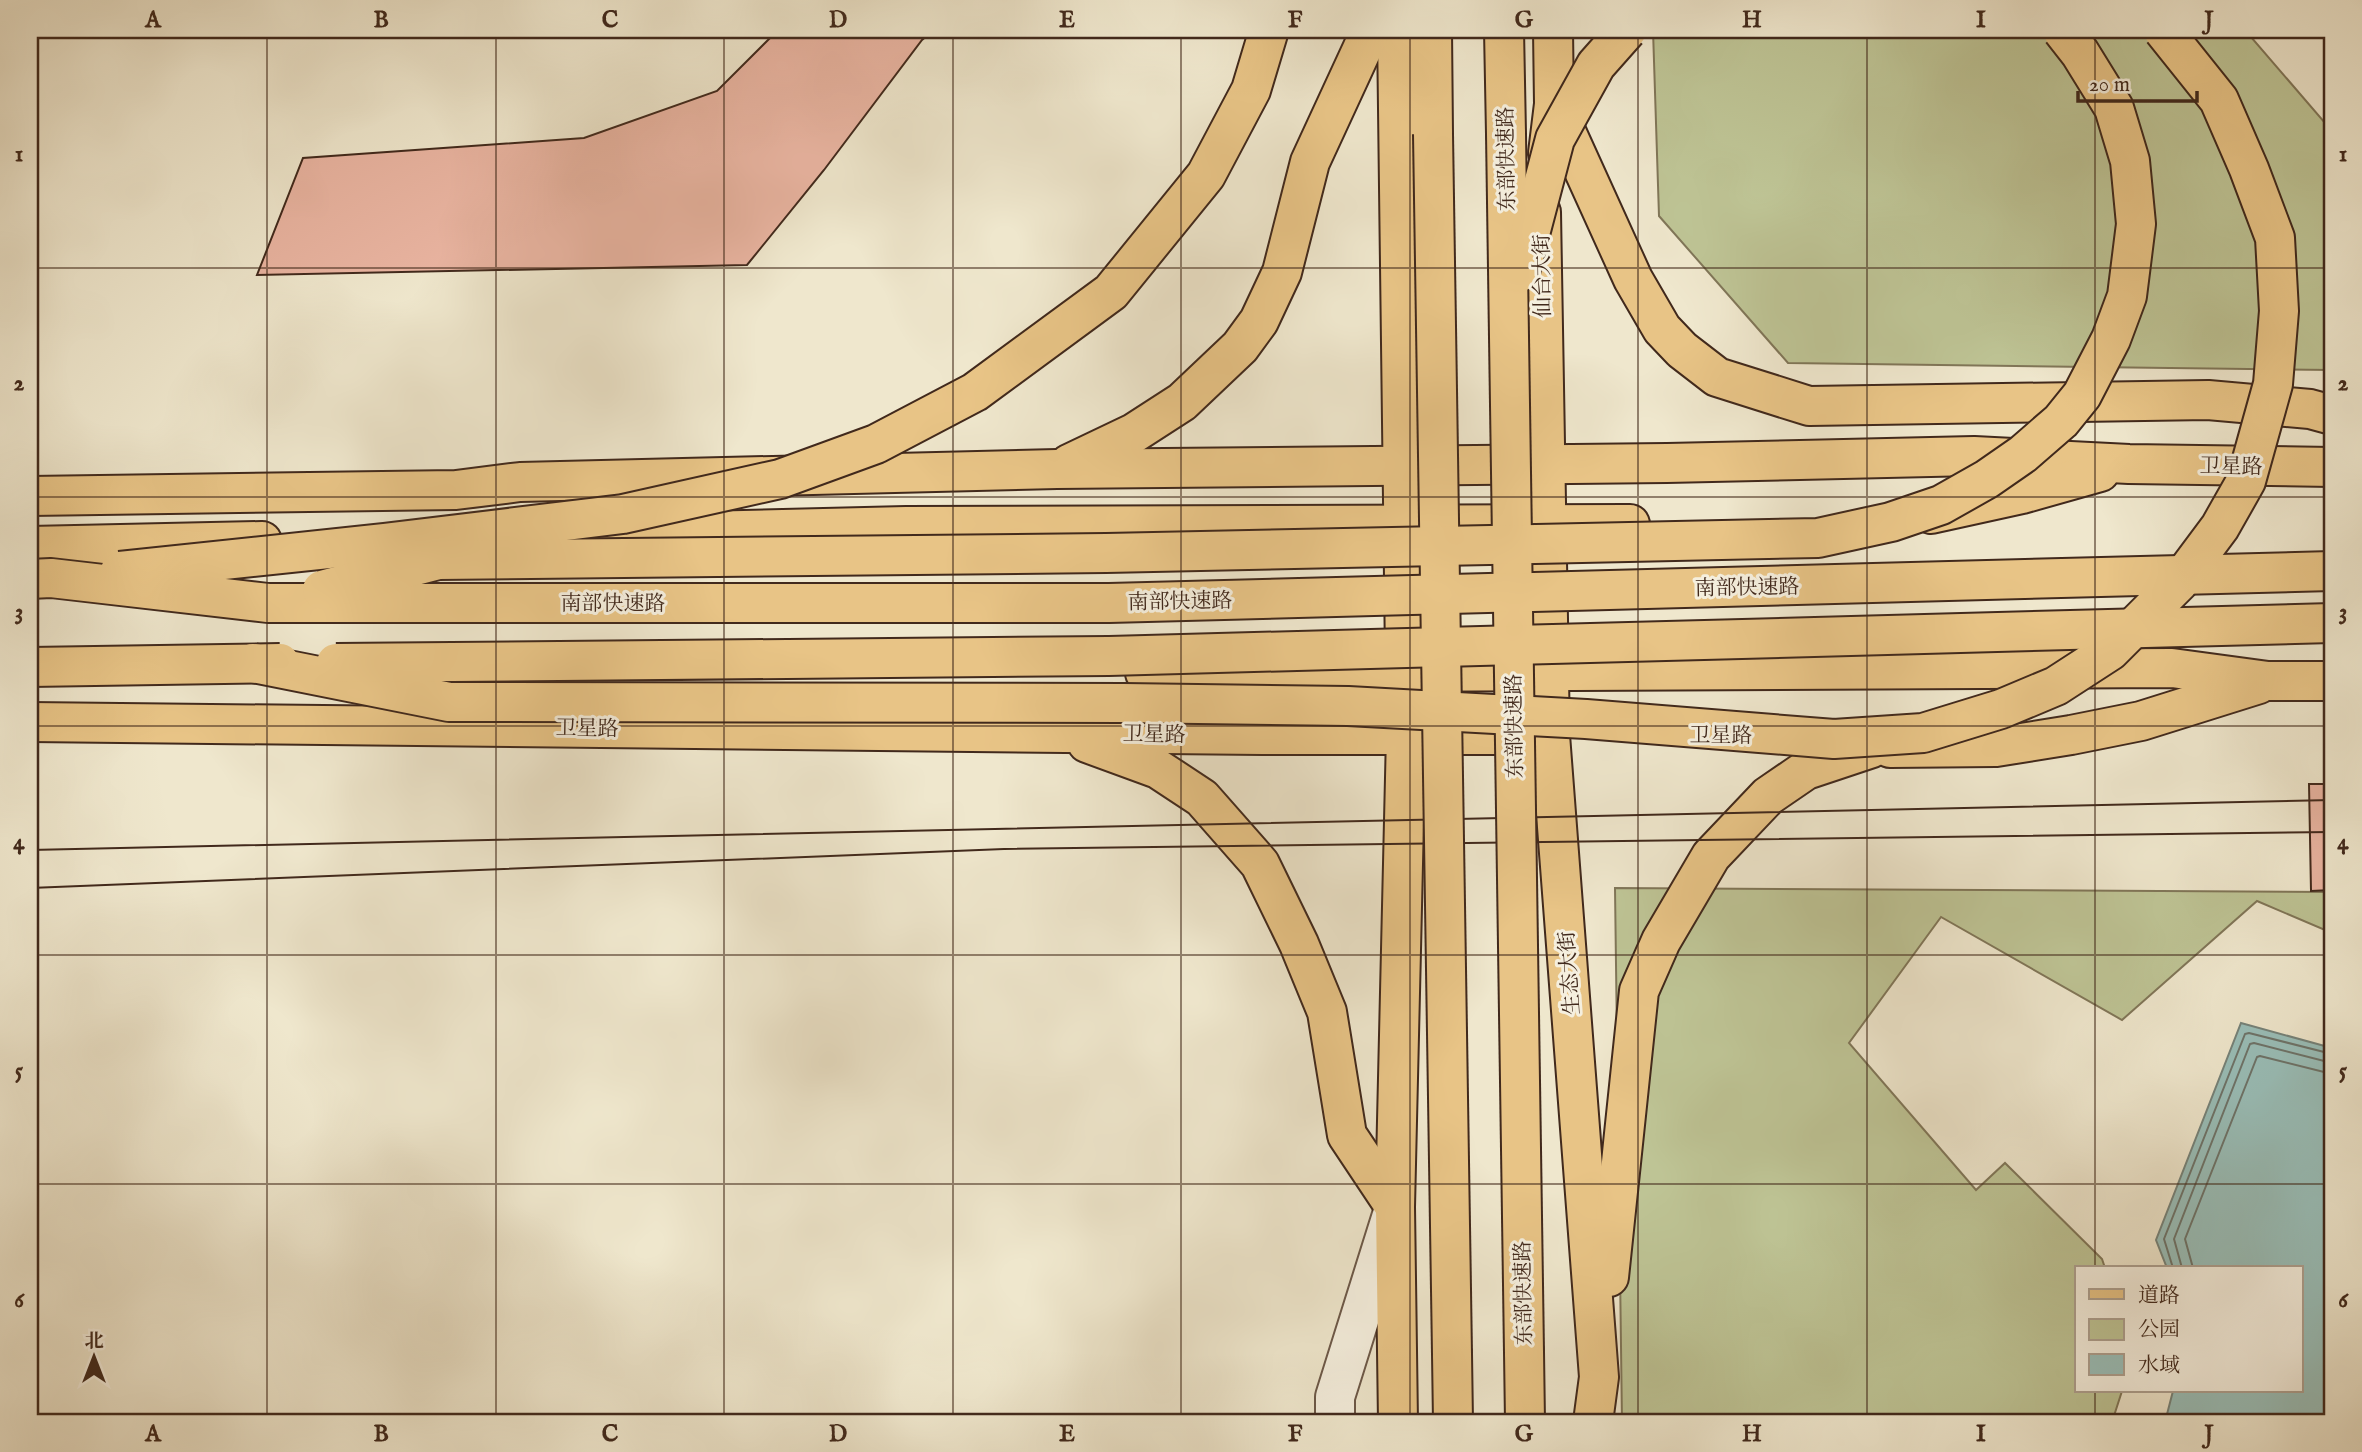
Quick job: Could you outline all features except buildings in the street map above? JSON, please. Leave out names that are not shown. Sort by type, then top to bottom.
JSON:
[{"type":"main road","points":[[40,579],[385,543],[623,514],[779,479],[876,444],[975,392],[1111,292],[1206,175],[1251,90],[1269,30]]},
{"type":"main road","points":[[1057,469],[1134,433],[1182,402],[1240,347],[1259,321],[1282,272],[1310,162],[1371,30]]},
{"type":"main road","points":[[1397,30],[1406,735],[1395,1207],[1398,1422]]},
{"type":"main road","points":[[1432,30],[1453,1422]]},
{"type":"main road","name":"东部快速路","points":[[1504,30],[1525,1422]]},
{"type":"main road","name":"仙台大街","points":[[1546,524],[1541,211],[1554,104],[1553,30]]},
{"type":"main road","points":[[1508,322],[1555,138],[1597,65],[1627,30]]},
{"type":"main road","points":[[268,603],[438,560],[1119,553],[1818,538],[1891,522],[1941,505],[1987,479],[2023,454],[2061,421],[2082,394],[2111,339],[2127,296],[2136,224],[2130,162],[2114,108],[2080,53],[2062,30]]},
{"type":"main road","points":[[253,663],[449,702],[1348,706],[1587,719],[1834,738],[1923,733],[2001,709],[2056,686],[2110,651],[2179,582],[2220,527],[2246,481],[2273,384],[2279,311],[2275,238],[2220,100],[2163,30]]},
{"type":"main road","points":[[1554,104],[1633,279],[1662,329],[1682,350],[1717,377],[1809,406],[2208,400],[2310,409],[2332,415]]},
{"type":"main road","name":"卫星路","points":[[30,496],[456,490],[520,482],[1057,469],[1974,456],[2129,464],[2332,467]]},
{"type":"main road","name":"卫星路","points":[[30,546],[906,526],[1857,523],[1948,511],[2022,494],[2129,464]]},
{"type":"main road","name":"生态大街","points":[[1546,524],[1550,735],[1599,1377],[1593,1422]]},
{"type":"main road","name":"南部快速路","points":[[40,579],[268,603],[1109,603],[2332,571]]},
{"type":"main road","points":[[30,667],[1109,656],[2332,623]]},
{"type":"main road","name":"卫星路","points":[[30,680],[2172,668],[2268,681],[2332,681]]},
{"type":"main road","name":"卫星路","points":[[30,722],[1059,733],[1795,735],[1872,748],[1996,747],[2141,722],[2268,681]]},
{"type":"main road","points":[[1059,733],[1158,769],[1202,798],[1259,864],[1299,944],[1326,1012],[1348,1135],[1395,1207]]},
{"type":"main road","points":[[1599,1377],[1639,991],[1661,941],[1712,856],[1768,796],[1805,770],[1872,748]]},
{"type":"street","points":[[1335,1422],[1335,1397],[1395,1207]]},
{"type":"street","points":[[1599,1377],[1600,1422]]},
{"type":"green space","points":[[1653,30],[2245,30],[2332,131],[2332,370],[1788,363],[1659,216]]},
{"type":"green space","points":[[1615,888],[2332,892],[2332,933],[2257,901],[2122,1020],[1941,917],[1849,1043],[1976,1190],[2005,1163],[2102,1259],[2104,1266],[2075,1266],[2075,1392],[2122,1392],[2112,1422],[1622,1422]]},
{"type":"water","points":[[2241,1023],[2332,1048],[2332,1422],[2165,1422],[2173,1392],[2302,1392],[2302,1266],[2166,1266],[2156,1240]]},
{"type":"tram line","points":[[30,850],[2332,800]]},
{"type":"tram line","points":[[30,888],[1004,849],[2332,832]]}]
